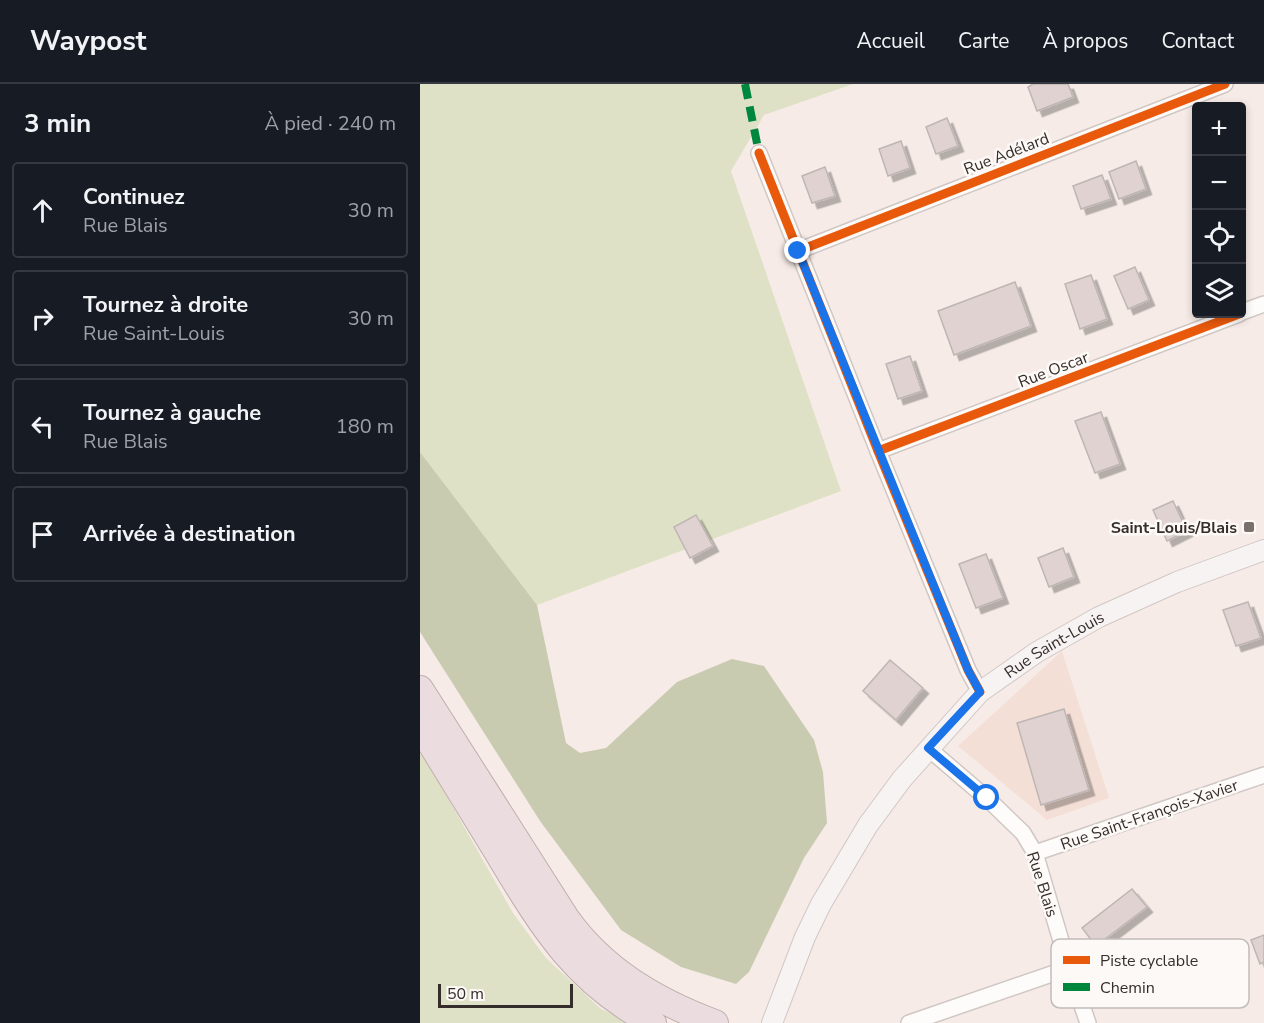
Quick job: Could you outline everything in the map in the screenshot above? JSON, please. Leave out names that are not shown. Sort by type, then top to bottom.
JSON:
[{"type":"highway","points":[[420,689],[566,918],[583,940],[609,965],[651,994],[715,1023]]},
{"type":"highway","points":[[420,726],[535,914],[563,952],[603,991],[653,1023]]},
{"type":"main road","name":"Rue Saint-Louis","points":[[772,1023],[805,937],[836,877],[885,801],[928,748],[980,692],[1037,652],[1099,617],[1177,582],[1264,550]]},
{"type":"street","name":"Rue Adélard","points":[[798,251],[1225,84]]},
{"type":"street","points":[[759,153],[878,451],[968,670],[980,692]]},
{"type":"street","name":"Rue Oscar","points":[[1246,310],[1264,303]]},
{"type":"street","name":"Rue Oscar","points":[[878,451],[1227,318]]},
{"type":"street","name":"Rue Blais","points":[[928,748],[1009,818],[1023,833],[1035,853],[1060,939]]},
{"type":"street","name":"Rue Saint-François-Xavier","points":[[1035,853],[1263,779]]},
{"type":"street","points":[[909,1023],[1051,974]]},
{"type":"street","name":"Rue Blais","points":[[1083,1008],[1088,1023]]},
{"type":"shaded area","points":[[1062,651],[1109,798],[1047,820],[958,746]]},
{"type":"green space","points":[[420,84],[853,84],[764,115],[731,171],[841,491],[537,605],[420,452]]},
{"type":"green space","points":[[420,452],[537,605],[566,743],[580,753],[606,748],[677,682],[732,659],[764,666],[814,740],[823,772],[827,823],[804,858],[749,972],[736,984],[681,967],[621,930],[540,821],[420,632]]},
{"type":"green space","points":[[420,749],[513,913],[546,958],[601,1009],[633,1023],[420,1023]]},
{"type":"building","points":[[1033,84],[1068,84],[1073,97],[1037,111],[1028,87]]},
{"type":"building","points":[[947,118],[958,146],[936,154],[926,127]]},
{"type":"building","points":[[901,141],[910,168],[888,176],[879,149]]},
{"type":"building","points":[[1136,161],[1146,189],[1119,199],[1109,172]]},
{"type":"building","points":[[825,167],[835,196],[812,203],[802,176]]},
{"type":"building","points":[[1102,175],[1111,199],[1081,209],[1073,186]]},
{"type":"building","points":[[1135,267],[1149,300],[1128,309],[1114,276]]},
{"type":"building","points":[[1091,275],[1107,319],[1080,329],[1065,284]]},
{"type":"building","points":[[1015,282],[1031,326],[954,355],[938,311]]},
{"type":"building","points":[[910,356],[922,391],[898,399],[886,364]]},
{"type":"building","points":[[1101,412],[1120,464],[1095,473],[1075,421]]},
{"type":"building","points":[[1173,501],[1187,531],[1167,541],[1153,510]]},
{"type":"building","points":[[696,515],[713,546],[690,558],[674,527]]},
{"type":"building","points":[[1063,548],[1074,577],[1049,587],[1038,558]]},
{"type":"building","points":[[986,554],[1003,598],[976,608],[959,564]]},
{"type":"building","points":[[1248,602],[1261,638],[1236,646],[1223,610]]},
{"type":"building","points":[[890,660],[923,688],[896,720],[863,691]]},
{"type":"building","points":[[1064,709],[1089,790],[1041,805],[1017,723]]},
{"type":"building","points":[[1132,889],[1147,907],[1105,939],[1091,939],[1082,928]]},
{"type":"building","points":[[1264,935],[1264,962],[1260,964],[1251,940]]},
{"type":"marked path","points":[[745,84],[759,153]]},
{"type":"cycle path","points":[[798,251],[1225,84]]},
{"type":"cycle path","points":[[759,153],[878,451],[968,670],[980,692]]},
{"type":"cycle path","points":[[878,451],[1228,318]]},
{"type":"place","name":"Saint-Louis/Blais","points":[[1249,527]]},
{"type":"route","points":[[798,251],[968,670],[980,692],[928,748],[987,798]]}]
